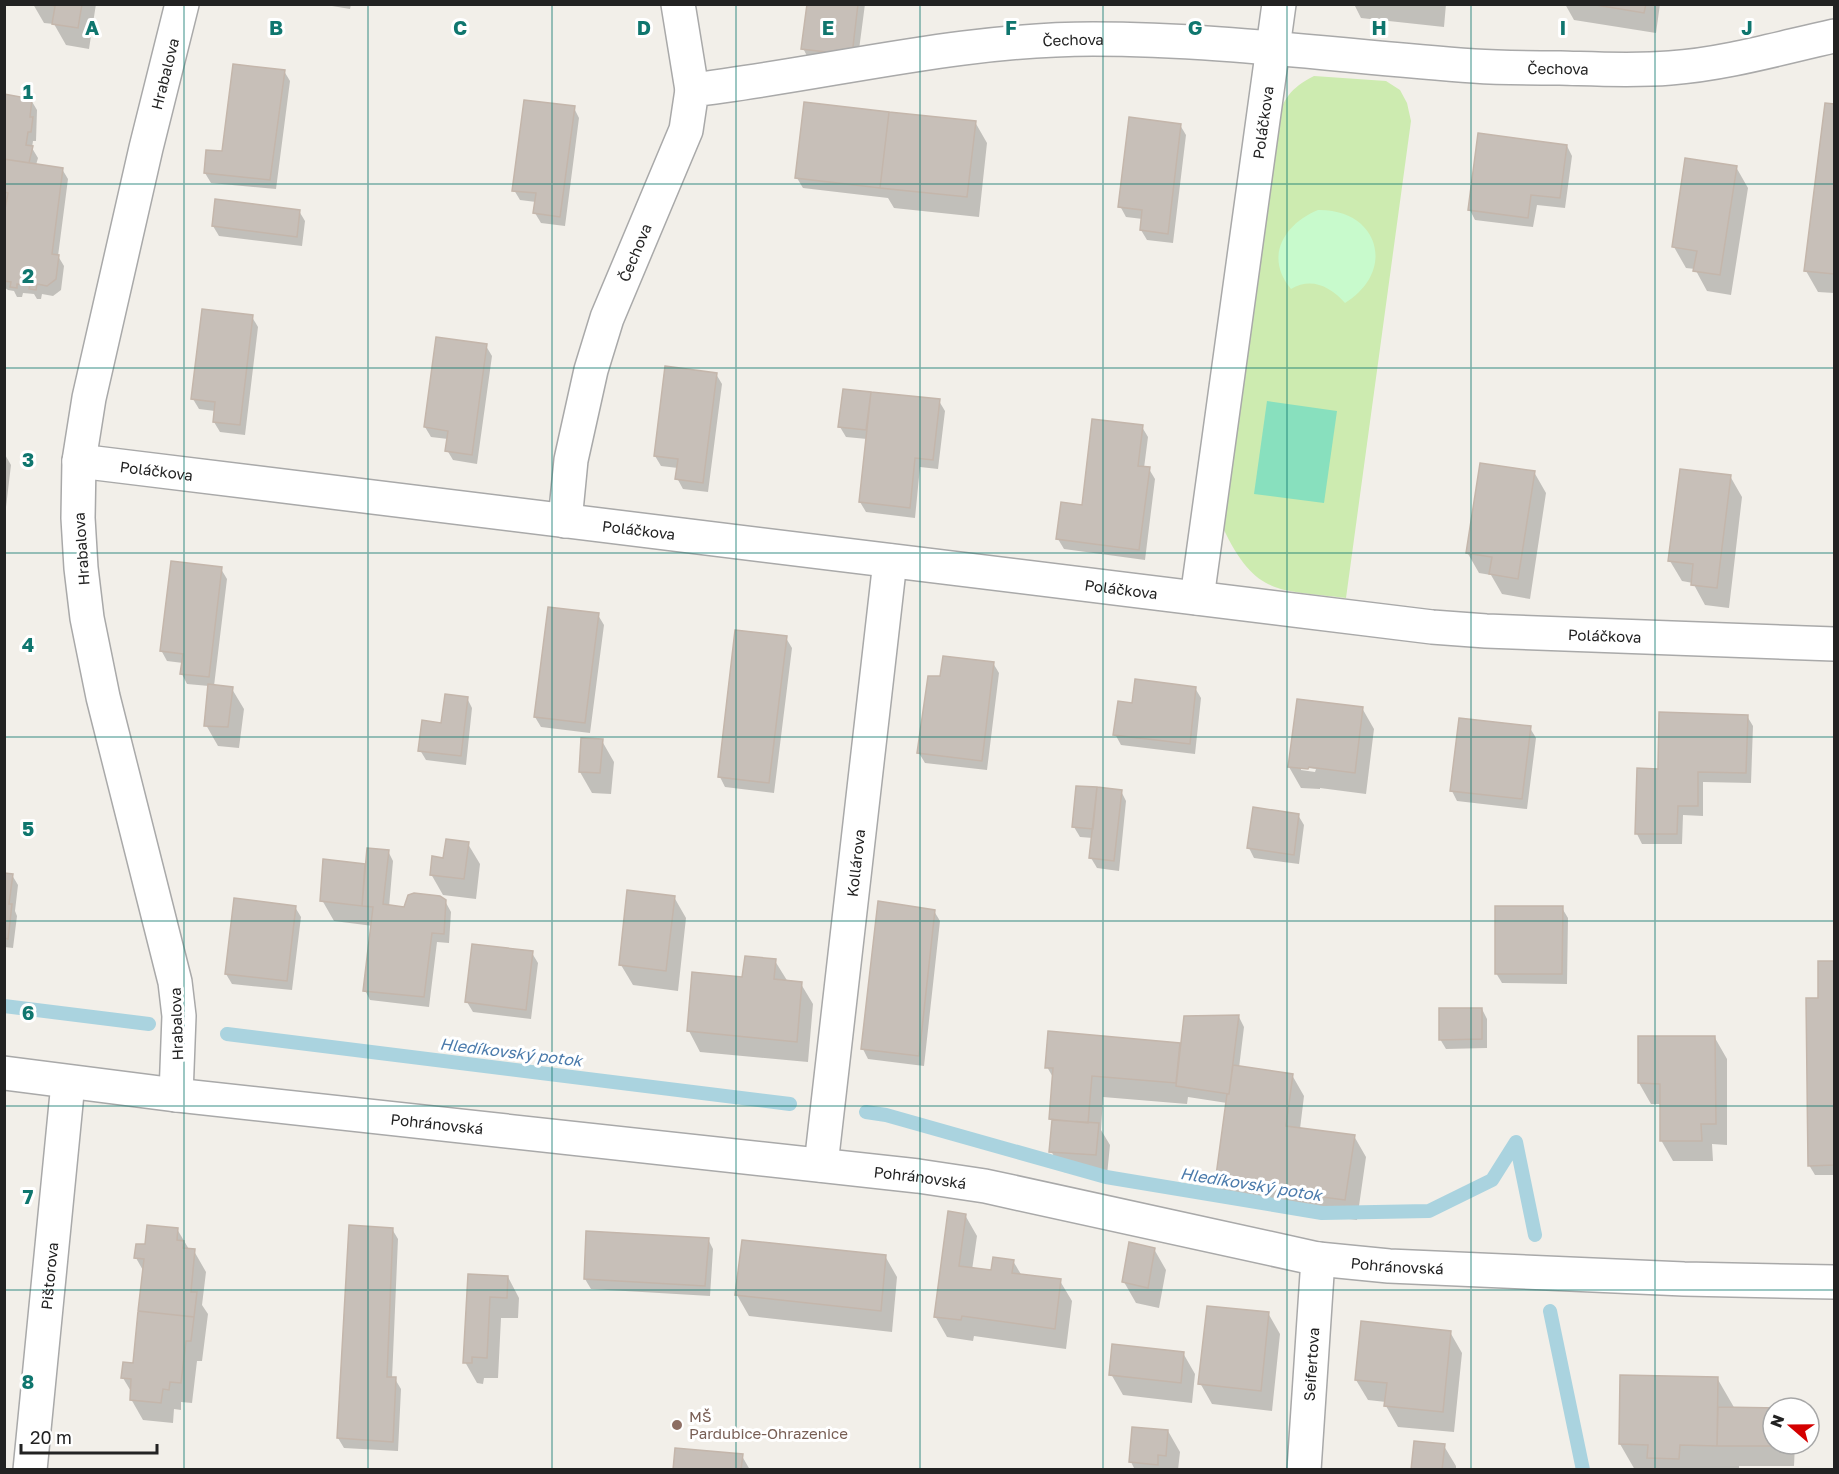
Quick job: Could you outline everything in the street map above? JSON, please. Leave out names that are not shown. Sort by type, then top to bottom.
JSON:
[{"type":"street","name":"Hrabalova","points":[[176,1095],[179,1038],[175,982],[103,697],[87,618],[81,568],[79,461],[89,398],[148,137],[182,4]]},
{"type":"street","points":[[678,4],[693,90]]},
{"type":"street","name":"Poláčkova","points":[[1197,598],[1279,4]]},
{"type":"street","name":"Čechova","points":[[565,521],[571,460],[591,370],[607,318],[686,130],[693,90],[759,82],[861,62],[1040,39],[1097,39],[1274,47],[1477,66],[1632,70],[1707,64],[1834,36]]},
{"type":"street","name":"Poláčkova","points":[[79,461],[1432,627],[1834,644]]},
{"type":"street","name":"Kollárova","points":[[820,1165],[890,561]]},
{"type":"street","name":"Pohránovská","points":[[4,1073],[68,1083],[918,1176],[985,1186],[1318,1259],[1389,1266],[1589,1275],[1834,1282]]},
{"type":"street","name":"Pištorova","points":[[30,1470],[68,1083]]},
{"type":"street","name":"Seifertova","points":[[1304,1470],[1318,1259]]},
{"type":"green space","points":[[1314,76],[1386,81],[1400,90],[1407,103],[1411,121],[1346,598],[1303,593],[1271,586],[1247,567],[1223,528],[1275,123],[1293,90]]},
{"type":"green space","points":[[1318,210],[1339,212],[1355,220],[1367,231],[1374,244],[1375,259],[1371,275],[1361,290],[1345,303],[1333,292],[1320,285],[1298,285],[1291,289],[1279,265],[1279,254],[1287,233],[1306,216]]},
{"type":"green space","points":[[1267,401],[1337,411],[1324,503],[1254,494]]},
{"type":"building","points":[[45,4],[82,4],[78,28],[52,24],[55,6]]},
{"type":"building","points":[[807,4],[858,4],[852,55],[801,49]]},
{"type":"building","points":[[1590,4],[1646,4],[1644,13]]},
{"type":"building","points":[[233,64],[285,70],[270,180],[204,173],[206,150],[222,151]]},
{"type":"building","points":[[4,94],[32,99],[30,117],[33,117],[26,145],[33,146],[29,163],[4,159]]},
{"type":"building","points":[[524,100],[575,106],[560,217],[533,213],[536,193],[512,191]]},
{"type":"building","points":[[804,102],[889,112],[880,188],[795,178]]},
{"type":"building","points":[[1825,103],[1834,104],[1834,274],[1804,271]]},
{"type":"building","points":[[889,112],[976,121],[967,197],[880,188]]},
{"type":"building","points":[[1129,117],[1181,124],[1168,234],[1140,230],[1142,210],[1118,207]]},
{"type":"building","points":[[1478,133],[1567,145],[1560,198],[1531,195],[1528,218],[1468,210]]},
{"type":"building","points":[[1685,158],[1737,166],[1720,275],[1693,271],[1697,251],[1672,247]]},
{"type":"building","points":[[4,159],[63,168],[52,254],[59,255],[56,279],[47,286],[37,284],[36,290],[29,289],[30,285],[17,284],[17,288],[10,287],[11,282],[4,281],[4,214],[8,193],[4,192]]},
{"type":"building","points":[[215,199],[300,210],[297,237],[212,226]]},
{"type":"building","points":[[202,309],[253,315],[240,425],[213,422],[215,402],[191,399]]},
{"type":"building","points":[[436,337],[487,344],[472,455],[445,451],[448,431],[424,427]]},
{"type":"building","points":[[665,366],[717,373],[703,483],[675,479],[678,459],[654,456]]},
{"type":"building","points":[[843,389],[871,392],[866,430],[838,427]]},
{"type":"building","points":[[871,392],[940,399],[933,460],[915,458],[910,508],[859,502]]},
{"type":"building","points":[[1092,419],[1143,425],[1138,466],[1150,467],[1139,550],[1056,539],[1061,502],[1082,505]]},
{"type":"building","points":[[1480,463],[1535,471],[1518,579],[1489,574],[1492,557],[1466,553]]},
{"type":"building","points":[[1680,469],[1731,475],[1717,588],[1691,585],[1693,564],[1668,561]]},
{"type":"building","points":[[171,561],[222,567],[209,677],[180,674],[183,654],[160,651]]},
{"type":"building","points":[[548,607],[599,613],[585,723],[534,717]]},
{"type":"building","points":[[735,630],[787,636],[769,783],[718,777]]},
{"type":"building","points":[[943,656],[994,662],[982,761],[917,753],[928,676],[940,676]]},
{"type":"building","points":[[1135,679],[1196,687],[1190,744],[1113,735],[1118,701],[1132,703]]},
{"type":"building","points":[[208,684],[233,687],[228,727],[204,726]]},
{"type":"building","points":[[445,694],[468,697],[461,756],[418,751],[422,720],[441,723]]},
{"type":"building","points":[[1297,699],[1363,707],[1355,773],[1309,767],[1308,769],[1288,767]]},
{"type":"building","points":[[1659,712],[1748,715],[1746,773],[1698,772],[1698,806],[1678,806],[1677,834],[1635,834],[1637,768],[1658,769]]},
{"type":"building","points":[[1459,718],[1531,726],[1522,799],[1450,791]]},
{"type":"building","points":[[581,738],[603,739],[600,773],[579,772]]},
{"type":"building","points":[[1076,786],[1097,787],[1093,829],[1072,827]]},
{"type":"building","points":[[1097,787],[1122,790],[1114,861],[1089,858]]},
{"type":"building","points":[[1253,807],[1299,814],[1294,855],[1247,848]]},
{"type":"building","points":[[446,839],[469,842],[464,879],[430,875],[432,856],[443,858]]},
{"type":"building","points":[[367,848],[389,850],[383,904],[404,907],[408,895],[414,893],[440,896],[446,900],[444,934],[432,933],[424,997],[363,991],[373,907],[362,906]]},
{"type":"building","points":[[323,859],[365,864],[362,906],[320,901]]},
{"type":"building","points":[[4,873],[13,874],[8,939],[4,938]]},
{"type":"building","points":[[627,890],[675,896],[666,971],[619,965]]},
{"type":"building","points":[[234,898],[296,906],[287,981],[225,974]]},
{"type":"building","points":[[878,901],[935,910],[919,1056],[861,1049]]},
{"type":"building","points":[[1495,906],[1563,906],[1562,974],[1495,974]]},
{"type":"building","points":[[472,944],[533,951],[526,1010],[465,1002]]},
{"type":"building","points":[[745,956],[776,959],[774,979],[802,982],[797,1042],[687,1031],[692,972],[742,977]]},
{"type":"building","points":[[1818,961],[1834,961],[1834,1165],[1808,1166],[1806,998],[1818,998]]},
{"type":"building","points":[[1439,1008],[1482,1008],[1482,1039],[1439,1040]]},
{"type":"building","points":[[1239,1015],[1229,1094],[1176,1086],[1184,1016]]},
{"type":"building","points":[[1048,1031],[1180,1043],[1176,1083],[1092,1076],[1088,1123],[1049,1119],[1053,1068],[1045,1068]]},
{"type":"building","points":[[1638,1036],[1715,1036],[1716,1124],[1701,1124],[1702,1141],[1660,1141],[1660,1084],[1638,1083]]},
{"type":"building","points":[[1233,1065],[1293,1074],[1286,1126],[1355,1135],[1345,1200],[1215,1183]]},
{"type":"building","points":[[1052,1120],[1099,1123],[1096,1155],[1049,1152]]},
{"type":"building","points":[[948,1211],[966,1214],[959,1266],[991,1270],[993,1257],[1014,1260],[1012,1273],[1061,1279],[1055,1329],[962,1316],[961,1320],[934,1317]]},
{"type":"building","points":[[147,1225],[178,1228],[177,1240],[184,1241],[183,1248],[195,1249],[191,1292],[197,1292],[194,1317],[138,1311],[144,1259],[134,1258],[136,1244],[145,1244]]},
{"type":"building","points":[[349,1225],[393,1228],[387,1377],[396,1377],[393,1442],[337,1438]]},
{"type":"building","points":[[586,1231],[709,1238],[705,1286],[584,1279]]},
{"type":"building","points":[[742,1240],[886,1255],[881,1311],[735,1295]]},
{"type":"building","points":[[1129,1242],[1155,1248],[1148,1288],[1122,1282]]},
{"type":"building","points":[[468,1274],[508,1276],[507,1298],[490,1297],[487,1358],[472,1357],[472,1363],[463,1363]]},
{"type":"building","points":[[1207,1306],[1269,1312],[1261,1391],[1198,1384]]},
{"type":"building","points":[[138,1311],[194,1317],[191,1341],[186,1341],[181,1383],[170,1382],[169,1390],[163,1389],[161,1403],[130,1400],[131,1379],[121,1378],[123,1362],[133,1363]]},
{"type":"building","points":[[1361,1321],[1451,1331],[1443,1412],[1384,1406],[1387,1383],[1355,1380]]},
{"type":"building","points":[[1112,1344],[1184,1352],[1181,1383],[1109,1375]]},
{"type":"building","points":[[1620,1375],[1718,1377],[1717,1446],[1680,1445],[1679,1459],[1647,1458],[1648,1445],[1619,1444]]},
{"type":"building","points":[[1718,1407],[1761,1408],[1761,1446],[1717,1446]]},
{"type":"building","points":[[1132,1427],[1168,1430],[1166,1456],[1158,1455],[1158,1465],[1129,1462]]},
{"type":"building","points":[[1414,1441],[1445,1444],[1442,1470],[1411,1470]]},
{"type":"building","points":[[675,1448],[743,1454],[741,1470],[673,1470]]},
{"type":"waterway","name":"Hledíkovský potok","points":[[4,1006],[149,1024]]},
{"type":"waterway","name":"Hledíkovský potok","points":[[227,1034],[790,1104]]},
{"type":"waterway","name":"Hledíkovský potok","points":[[866,1112],[886,1115],[1106,1177],[1322,1213],[1429,1211],[1492,1180],[1516,1142],[1535,1235]]},
{"type":"waterway","name":"Hledíkovský potok","points":[[1550,1311],[1583,1470]]},
{"type":"place","name":"MŠ Pardubice-Ohrazenice","points":[[677,1425]]}]
